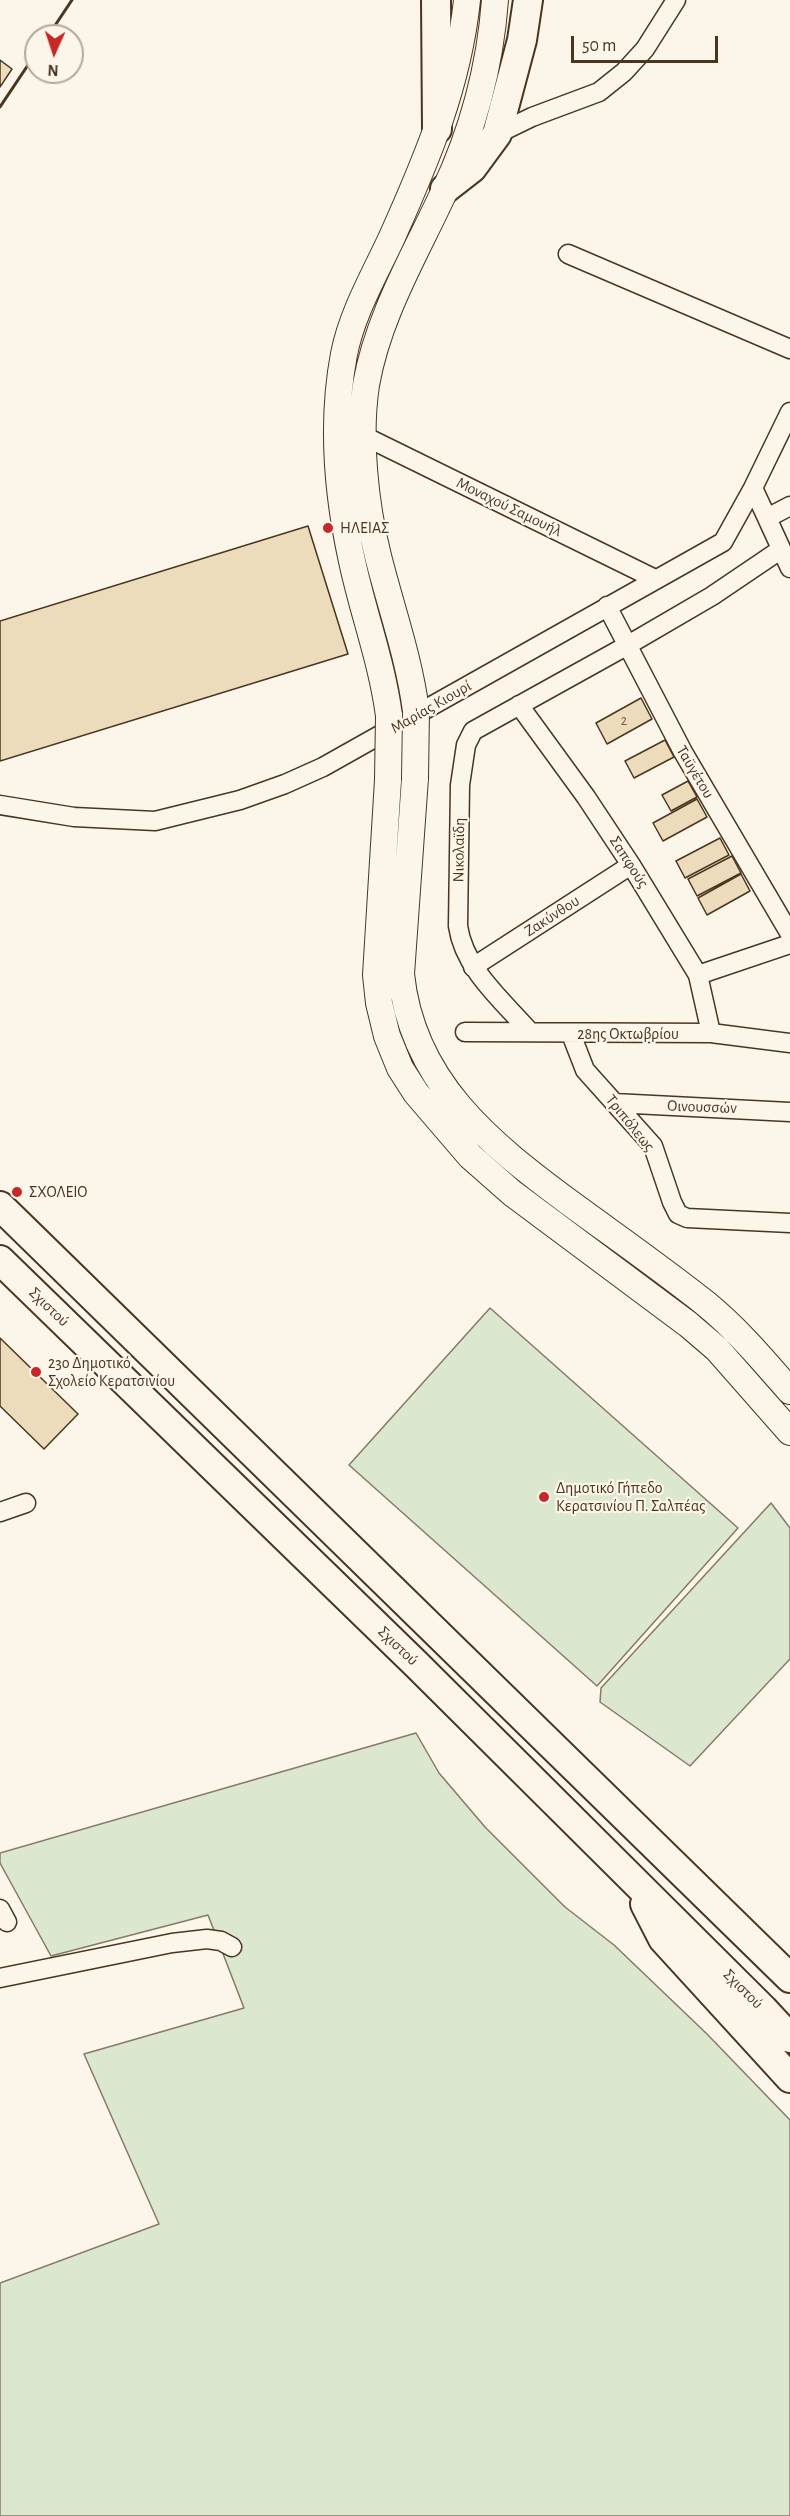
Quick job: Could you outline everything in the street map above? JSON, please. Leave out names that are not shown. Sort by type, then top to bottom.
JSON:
[{"type":"main road","points":[[436,0],[437,129]]},
{"type":"main road","points":[[467,0],[457,65],[437,129],[423,167],[354,323],[345,351],[339,382],[337,466],[345,527],[352,563],[379,659],[389,716],[388,780],[376,975],[379,1003],[387,1036],[400,1068],[428,1108],[491,1177],[689,1325],[717,1349],[790,1432]]},
{"type":"main road","points":[[495,0],[486,73],[466,137],[445,189],[379,330],[366,388],[364,467],[378,555],[405,652],[416,711],[415,778],[401,974],[404,1000],[421,1051],[436,1076],[466,1116],[485,1136],[529,1173],[705,1303],[743,1338],[790,1391]]},
{"type":"main road","points":[[445,189],[472,168],[496,134],[522,40],[528,0]]},
{"type":"main road","points":[[0,1206],[787,1973]]},
{"type":"main road","name":"Σχιστού","points":[[0,1260],[399,1647],[790,2038]]},
{"type":"main road","points":[[640,1888],[649,1913],[663,1939],[790,2078]]},
{"type":"street","points":[[496,134],[532,117],[599,92],[624,72],[645,49],[676,0]]},
{"type":"street","points":[[568,254],[790,349]]},
{"type":"street","points":[[790,412],[753,488],[790,568]]},
{"type":"street","name":"Μοναχού Σαμουήλ","points":[[364,436],[655,579]]},
{"type":"street","name":"Μαρίας Κιουρί","points":[[0,805],[74,817],[155,821],[240,800],[285,784],[356,750],[723,542],[753,488]]},
{"type":"street","points":[[767,518],[790,506]]},
{"type":"street","points":[[519,705],[712,596],[780,550]]},
{"type":"street","name":"Ταϋγέτου","points":[[607,606],[683,752],[790,934]]},
{"type":"street","name":"Νικολαϊδη","points":[[473,967],[460,940],[458,926],[460,785],[466,746],[473,731],[519,705]]},
{"type":"street","name":"Σαπφούς","points":[[519,705],[586,797],[699,975],[711,1033]]},
{"type":"street","name":"Ζακύνθου","points":[[473,967],[631,865]]},
{"type":"street","points":[[699,975],[787,945],[790,941]]},
{"type":"street","points":[[473,967],[530,1032]]},
{"type":"street","name":"28ης Οκτωβρίου","points":[[465,1032],[711,1033],[790,1043]]},
{"type":"street","name":"Τριπόλεως","points":[[571,1034],[585,1070],[653,1146],[678,1214],[687,1218],[790,1223]]},
{"type":"street","name":"Οινουσσών","points":[[614,1103],[790,1112]]},
{"type":"street","points":[[0,1512],[26,1503]]},
{"type":"street","points":[[0,1978],[172,1943],[207,1939],[221,1941],[232,1947]]},
{"type":"green space","name":"Δημοτικό Γήπεδο Κερατσινίου Π. Σαλπέας","points":[[490,1308],[738,1528],[597,1686],[349,1465]]},
{"type":"green space","points":[[771,1503],[790,1528],[790,1659],[690,1766],[600,1702],[601,1688]]},
{"type":"green space","points":[[416,1733],[439,1773],[485,1827],[565,1907],[614,1945],[707,2034],[790,2120],[790,2516],[0,2516],[0,2283],[159,2224],[84,2054],[244,2008],[208,1915],[51,1956],[0,1863],[0,1853]]},
{"type":"building","points":[[0,60],[12,69],[0,87]]},
{"type":"building","points":[[308,526],[348,654],[0,761],[0,621]]},
{"type":"building","points":[[641,698],[652,719],[607,744],[596,723]]},
{"type":"building","points":[[665,740],[674,757],[634,778],[625,761]]},
{"type":"building","points":[[688,781],[697,797],[671,811],[662,795]]},
{"type":"building","points":[[697,799],[707,817],[663,841],[653,823]]},
{"type":"building","points":[[720,838],[729,855],[685,878],[676,861]]},
{"type":"building","points":[[732,856],[741,873],[697,896],[688,879]]},
{"type":"building","points":[[741,874],[750,891],[707,915],[698,898]]},
{"type":"building","points":[[0,1338],[78,1414],[44,1449],[0,1406]]},
{"type":"wall","points":[[56,24],[72,0]]},
{"type":"wall","points":[[0,107],[24,71]]},
{"type":"place","name":"ΗΛΕΙΑΣ","points":[[328,528]]},
{"type":"place","name":"ΣΧΟΛΕΙΟ","points":[[17,1192]]},
{"type":"place","name":"23o Δημοτικό Σχολείο Κερατσινίου","points":[[36,1372]]},
{"type":"place","name":"Δημοτικό Γήπεδο Κερατσινίου Π. Σαλπέας","points":[[544,1497]]}]
